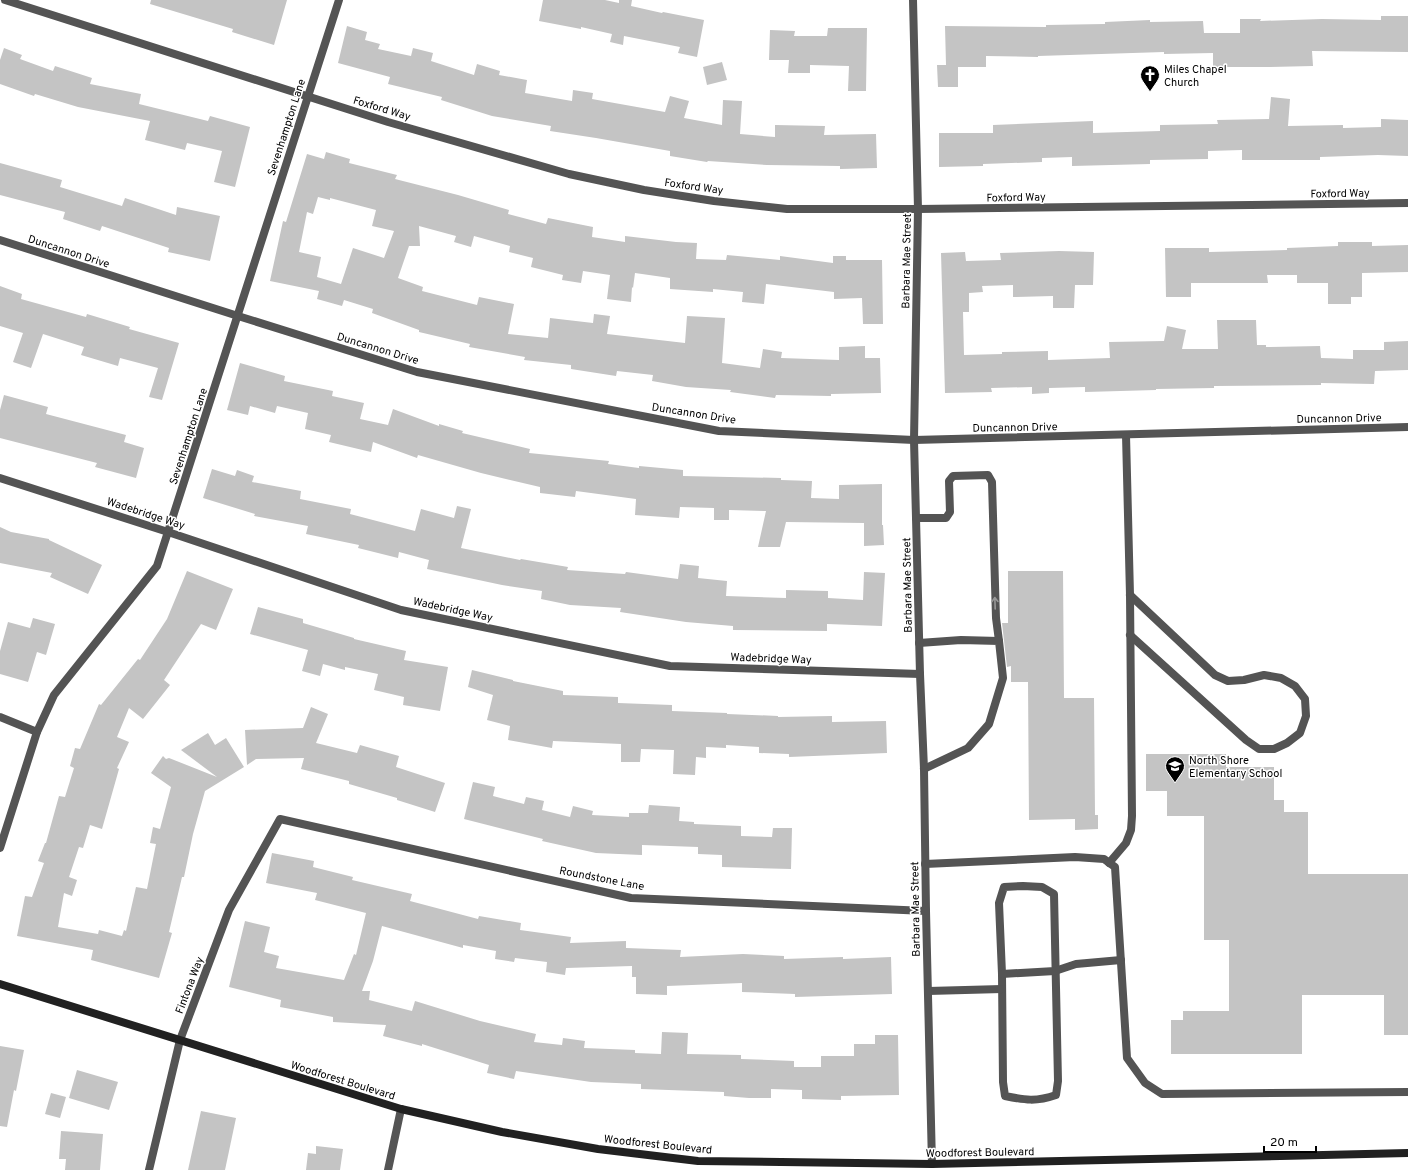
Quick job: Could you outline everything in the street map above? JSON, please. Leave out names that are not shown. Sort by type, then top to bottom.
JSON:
[{"type":"main road","name":"Woodforest Boulevard","points":[[0,984],[401,1109],[502,1132],[598,1149],[698,1162],[932,1167],[1408,1153]]},
{"type":"street","name":"Foxford Way","points":[[5,0],[388,122],[569,174],[644,190],[714,201],[787,209],[918,209],[1408,203]]},
{"type":"street","name":"Sevenhampton Lane","points":[[0,848],[37,732],[54,695],[157,566],[339,0]]},
{"type":"street","name":"Barbara Mae Street","points":[[913,0],[918,209],[914,440],[924,768],[932,1167]]},
{"type":"street","name":"Duncannon Drive","points":[[0,240],[417,372],[719,431],[914,440],[1408,427]]},
{"type":"street","points":[[1109,863],[1126,842],[1131,830],[1130,595],[1126,435]]},
{"type":"street","points":[[916,518],[946,518],[950,512],[949,481],[952,476],[988,475],[992,482],[996,618],[1003,678],[989,724],[968,748],[924,768]]},
{"type":"street","name":"Wadebridge Way","points":[[0,478],[168,532],[401,610],[670,666],[920,674]]},
{"type":"street","points":[[1130,595],[1215,675],[1228,681],[1244,680],[1264,675],[1281,678],[1295,686],[1305,698],[1306,716],[1300,733],[1287,743],[1274,749],[1259,749],[1246,740],[1130,635]]},
{"type":"street","points":[[919,643],[960,640],[999,641]]},
{"type":"street","points":[[0,717],[37,732]]},
{"type":"street","name":"Roundstone Lane","points":[[280,819],[632,898],[926,911]]},
{"type":"street","name":"Fintona Way","points":[[149,1170],[180,1040],[229,910],[280,819]]},
{"type":"street","points":[[925,864],[1075,857],[1104,859],[1115,868],[1127,1058],[1145,1083],[1162,1094],[1408,1092]]},
{"type":"street","points":[[1004,887],[1042,887],[1054,894],[1055,971],[1058,1081],[1056,1095],[1042,1100],[1022,1100],[1005,1096],[1003,1082],[1002,974],[999,903],[1004,887]]},
{"type":"street","points":[[1002,974],[1055,971],[1076,964],[1121,960]]},
{"type":"street","points":[[928,991],[1002,989]]},
{"type":"street","points":[[388,1170],[401,1109]]},
{"type":"building","points":[[151,0],[287,0],[274,45],[232,32],[233,29],[150,4]]},
{"type":"building","points":[[543,0],[605,0],[619,3],[619,0],[632,0],[631,6],[704,20],[697,57],[678,53],[680,47],[624,36],[623,45],[610,42],[612,34],[581,27],[581,29],[539,21]]},
{"type":"building","points":[[1381,16],[1408,16],[1408,52],[1312,51],[1313,66],[1268,67],[1213,67],[1213,53],[1164,54],[1164,52],[1038,57],[986,56],[986,67],[958,67],[958,87],[938,87],[937,65],[946,65],[945,26],[1046,27],[1046,25],[1105,24],[1105,22],[1150,20],[1150,22],[1203,21],[1204,33],[1240,33],[1240,19],[1261,19],[1260,21],[1322,19],[1381,20]]},
{"type":"building","points":[[347,26],[367,32],[365,40],[380,44],[378,49],[411,56],[413,48],[433,53],[431,61],[474,75],[477,64],[500,71],[499,75],[527,80],[525,93],[572,101],[573,90],[593,93],[592,99],[665,112],[670,96],[689,101],[684,118],[722,125],[723,100],[742,101],[740,134],[775,137],[775,125],[825,126],[824,135],[876,134],[877,168],[840,169],[840,166],[707,162],[670,156],[670,151],[550,131],[551,126],[492,116],[441,100],[442,97],[388,84],[390,77],[338,63]]},
{"type":"building","points":[[828,28],[867,28],[866,91],[848,91],[849,66],[810,65],[810,73],[788,73],[789,60],[769,60],[770,30],[795,31],[794,36],[827,36]]},
{"type":"building","points":[[4,48],[22,55],[20,59],[53,71],[55,66],[92,78],[90,84],[141,94],[139,104],[208,121],[210,116],[250,127],[235,187],[214,182],[222,151],[187,143],[185,150],[145,140],[150,121],[78,107],[35,94],[34,96],[0,84],[0,60]]},
{"type":"building","points":[[722,62],[727,80],[707,85],[703,67]]},
{"type":"building","points":[[1271,97],[1290,99],[1288,126],[1343,125],[1343,128],[1381,127],[1381,119],[1408,120],[1408,156],[1378,155],[1320,157],[1320,160],[1242,160],[1242,150],[1208,151],[1208,159],[1150,160],[1150,164],[1072,166],[1072,157],[1042,158],[1042,162],[939,167],[939,133],[993,133],[993,125],[1093,121],[1093,133],[1160,131],[1160,125],[1218,124],[1217,120],[1269,119]]},
{"type":"building","points":[[326,152],[350,159],[349,163],[397,175],[395,179],[509,210],[508,214],[546,224],[548,218],[593,227],[592,237],[625,242],[625,236],[697,243],[696,259],[726,260],[727,255],[780,260],[780,256],[833,263],[833,256],[846,256],[846,260],[882,260],[883,324],[863,324],[862,298],[834,299],[834,292],[766,284],[764,304],[742,302],[743,292],[713,289],[713,292],[670,289],[670,278],[635,273],[631,302],[607,299],[610,275],[583,271],[581,283],[562,280],[563,275],[531,267],[533,258],[509,252],[510,246],[474,236],[471,247],[454,242],[456,236],[419,226],[420,246],[409,246],[398,278],[423,287],[422,291],[477,305],[479,297],[514,304],[508,334],[548,338],[550,318],[593,323],[594,314],[610,316],[607,334],[685,343],[687,316],[725,318],[722,363],[760,368],[763,349],[782,352],[781,358],[839,360],[839,347],[865,346],[865,358],[880,358],[881,393],[831,394],[831,396],[776,395],[775,398],[730,392],[731,390],[686,387],[652,381],[653,375],[617,371],[616,376],[571,369],[571,365],[524,360],[525,357],[469,347],[470,344],[419,332],[419,330],[372,313],[373,309],[344,300],[342,306],[317,299],[319,291],[270,281],[283,221],[286,222],[307,154],[324,159]],"holes":[[[318,197],[330,200],[330,198],[376,210],[372,226],[394,231],[384,258],[353,248],[341,284],[317,277],[321,257],[299,252],[307,212],[313,214]]]},
{"type":"building","points":[[0,163],[62,180],[60,187],[122,206],[125,198],[176,215],[177,207],[220,216],[210,261],[168,252],[169,248],[102,226],[100,231],[63,219],[65,212],[0,195]]},
{"type":"building","points":[[1338,242],[1372,242],[1372,246],[1408,245],[1408,272],[1362,273],[1362,297],[1351,297],[1351,304],[1328,304],[1328,283],[1297,283],[1297,275],[1267,275],[1268,283],[1191,283],[1191,297],[1166,297],[1165,248],[1209,248],[1209,252],[1287,250],[1287,248],[1338,246]]},
{"type":"building","points":[[1059,251],[1094,252],[1093,285],[1075,285],[1074,308],[1053,308],[1053,296],[1013,297],[1013,285],[982,286],[983,292],[969,293],[969,312],[963,312],[964,355],[1048,351],[1048,360],[1110,358],[1109,342],[1164,341],[1167,326],[1186,330],[1182,349],[1218,349],[1217,320],[1256,320],[1257,345],[1266,345],[1266,347],[1320,346],[1321,358],[1353,359],[1353,350],[1384,350],[1384,342],[1408,341],[1408,370],[1375,371],[1374,384],[1321,383],[1321,385],[1214,386],[1214,388],[1085,392],[1085,387],[1049,388],[1049,393],[1032,394],[1032,387],[991,388],[992,392],[945,393],[941,253],[965,252],[966,261],[1001,260],[1000,253]]},
{"type":"building","points":[[0,286],[22,294],[21,299],[86,317],[87,314],[130,327],[129,329],[179,343],[162,400],[149,397],[158,368],[120,358],[118,366],[81,355],[84,347],[43,334],[31,368],[13,362],[23,333],[0,326]]},
{"type":"building","points":[[240,363],[285,376],[284,381],[333,391],[332,396],[364,403],[360,419],[388,425],[393,409],[439,426],[439,424],[463,431],[462,433],[530,449],[529,453],[609,461],[608,464],[639,468],[639,466],[683,470],[683,476],[781,478],[781,480],[812,481],[811,498],[839,499],[839,485],[882,484],[882,525],[884,545],[864,546],[864,523],[786,522],[780,547],[758,547],[766,511],[729,510],[729,520],[714,520],[714,508],[680,507],[679,518],[635,515],[636,499],[576,491],[575,497],[540,493],[540,487],[481,473],[418,455],[417,458],[373,442],[371,452],[329,442],[331,435],[305,429],[308,413],[277,406],[275,413],[250,406],[248,415],[227,410]]},
{"type":"building","points":[[4,395],[48,407],[46,414],[126,435],[124,442],[144,448],[136,478],[95,467],[97,463],[0,438],[0,410]]},
{"type":"building","points":[[212,469],[235,476],[237,470],[254,476],[252,482],[301,491],[300,499],[351,509],[350,514],[415,531],[421,509],[454,518],[457,506],[471,509],[461,548],[520,560],[568,567],[567,570],[625,574],[626,572],[678,579],[680,564],[699,566],[698,578],[727,581],[726,596],[786,598],[786,590],[828,591],[828,598],[863,600],[864,572],[885,573],[882,626],[827,624],[827,631],[733,630],[733,626],[686,622],[620,612],[621,608],[570,605],[541,599],[542,591],[502,585],[427,569],[429,560],[399,552],[398,558],[358,548],[359,545],[306,534],[308,526],[254,516],[255,514],[203,498]]},
{"type":"building","points":[[0,527],[11,532],[49,539],[102,565],[88,594],[50,577],[52,573],[0,563]]},
{"type":"building","points":[[187,571],[233,589],[216,630],[201,624],[164,680],[170,685],[143,719],[129,708],[117,737],[129,742],[117,768],[119,769],[102,829],[90,825],[83,848],[79,847],[69,877],[77,880],[72,896],[64,893],[58,927],[98,934],[99,930],[122,936],[124,930],[126,931],[136,887],[147,889],[156,844],[150,843],[153,827],[160,829],[171,787],[151,773],[163,756],[166,759],[169,758],[217,777],[181,750],[208,733],[215,745],[226,738],[244,767],[205,791],[169,932],[172,933],[159,978],[91,960],[93,950],[17,936],[25,896],[32,897],[44,863],[38,861],[46,843],[59,796],[65,797],[74,768],[70,766],[75,748],[80,749],[99,704],[101,705],[138,659],[140,660],[167,619]]},
{"type":"building","points":[[1008,571],[1063,571],[1064,698],[1094,698],[1095,815],[1098,815],[1098,829],[1075,830],[1075,819],[1029,820],[1028,682],[1011,682],[1011,666],[1007,667],[1002,623],[1008,623]]},
{"type":"building","points":[[258,607],[303,619],[303,623],[354,639],[406,651],[404,660],[448,667],[440,711],[403,705],[404,697],[374,690],[378,674],[345,667],[345,670],[323,664],[320,676],[302,671],[308,650],[250,634]]},
{"type":"building","points":[[33,618],[55,624],[46,655],[37,652],[28,682],[0,674],[0,651],[8,622],[30,628]]},
{"type":"building","points":[[472,670],[513,681],[563,691],[563,695],[618,697],[618,703],[672,705],[672,711],[778,717],[832,716],[832,722],[886,721],[887,753],[789,757],[789,754],[759,753],[759,747],[726,745],[726,748],[706,747],[706,758],[696,757],[695,775],[673,774],[674,750],[641,749],[640,762],[621,762],[621,744],[553,741],[552,748],[508,740],[510,726],[487,720],[493,695],[468,687]]},
{"type":"building","points":[[311,707],[328,714],[316,743],[357,753],[360,745],[399,756],[396,767],[445,783],[435,812],[397,800],[397,798],[349,784],[349,781],[301,769],[304,758],[256,759],[247,765],[245,730],[303,728]]},
{"type":"building","points":[[1146,754],[1226,754],[1226,767],[1274,767],[1274,800],[1284,800],[1284,812],[1308,812],[1308,874],[1408,874],[1408,1035],[1384,1035],[1384,995],[1302,995],[1302,1054],[1171,1054],[1171,1020],[1183,1020],[1183,1011],[1229,1011],[1229,940],[1204,940],[1204,816],[1167,816],[1167,791],[1146,791]]},
{"type":"building","points":[[473,782],[495,787],[493,796],[524,804],[526,797],[544,801],[542,810],[570,817],[573,806],[593,811],[592,815],[629,817],[629,813],[648,813],[649,805],[680,807],[679,821],[694,822],[694,824],[741,826],[741,836],[772,837],[773,828],[792,828],[791,869],[722,867],[722,855],[698,854],[698,847],[642,845],[642,855],[596,853],[542,841],[543,839],[464,819]]},
{"type":"building","points":[[272,853],[314,861],[313,867],[353,877],[352,880],[412,894],[410,901],[478,919],[479,916],[521,923],[520,930],[571,937],[570,943],[626,941],[626,948],[681,950],[680,957],[743,954],[784,956],[784,959],[891,957],[892,994],[795,997],[795,994],[742,992],[742,983],[667,986],[667,995],[636,994],[636,977],[632,977],[632,966],[566,968],[565,975],[546,972],[547,962],[515,958],[514,962],[495,959],[496,951],[463,945],[463,948],[382,926],[373,961],[362,991],[370,991],[369,1000],[412,1011],[415,1001],[480,1021],[536,1034],[534,1042],[562,1045],[563,1038],[585,1041],[584,1048],[635,1050],[635,1053],[661,1054],[662,1032],[688,1033],[687,1054],[741,1055],[741,1059],[794,1061],[794,1067],[821,1067],[821,1056],[854,1056],[854,1044],[875,1044],[875,1035],[898,1035],[899,1095],[841,1096],[841,1100],[802,1099],[802,1090],[771,1089],[771,1098],[749,1098],[724,1096],[724,1092],[641,1089],[641,1084],[591,1082],[516,1071],[514,1079],[487,1073],[489,1065],[422,1044],[422,1046],[383,1036],[386,1025],[333,1022],[333,1017],[280,1007],[281,1000],[229,987],[245,921],[270,927],[264,952],[279,956],[276,968],[344,980],[354,954],[356,955],[366,913],[315,900],[317,893],[266,883]]},
{"type":"building","points":[[0,1046],[24,1050],[7,1127],[0,1126]]},
{"type":"building","points":[[77,1070],[118,1082],[109,1110],[69,1098]]},
{"type":"building","points":[[51,1093],[66,1097],[60,1118],[45,1114]]},
{"type":"building","points":[[201,1111],[236,1118],[225,1170],[188,1170]]},
{"type":"building","points":[[61,1131],[103,1134],[100,1170],[65,1170],[66,1159],[59,1159]]},
{"type":"building","points":[[316,1146],[343,1149],[340,1170],[306,1170],[308,1153],[316,1154]]},
{"type":"place","name":"Miles Chapel Church","points":[[1150,92]]},
{"type":"place","name":"North Shore Elementary School","points":[[1175,783]]}]
